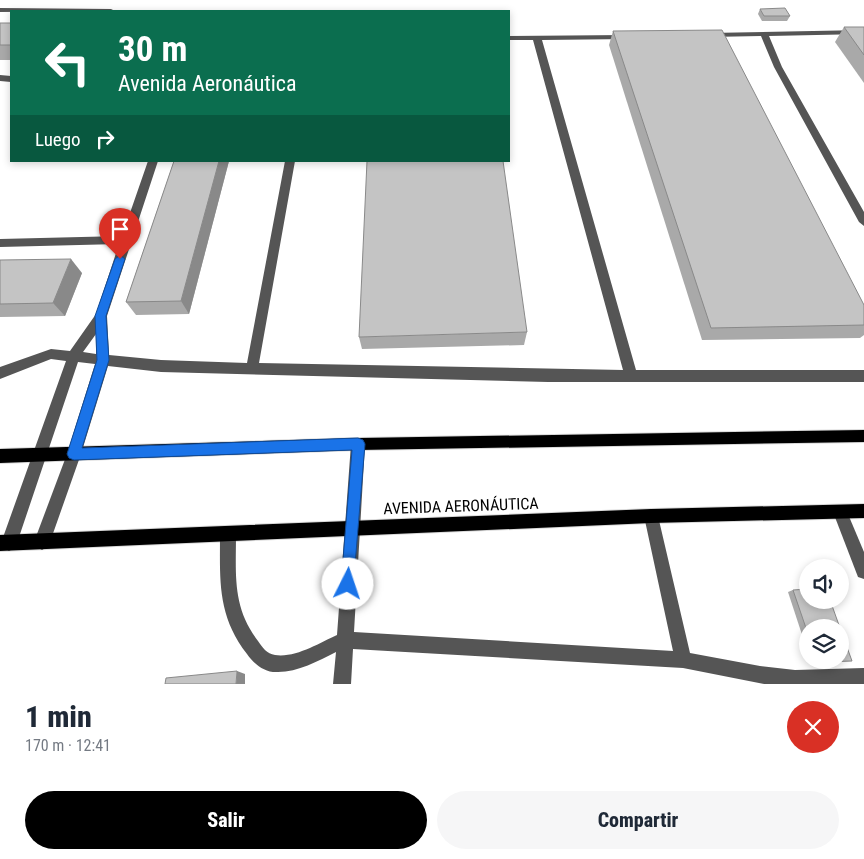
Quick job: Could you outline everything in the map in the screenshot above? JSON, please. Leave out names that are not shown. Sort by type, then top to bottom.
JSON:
[{"type":"main road","points":[[0,456],[358,444],[864,436]]},
{"type":"main road","name":"AVENIDA AERONÁUTICA","points":[[4,543],[352,527],[651,516],[864,511]]},
{"type":"street","points":[[695,36],[864,32]]},
{"type":"street","points":[[764,34],[778,67],[864,222]]},
{"type":"street","points":[[510,38],[636,37]]},
{"type":"street","points":[[536,38],[631,377]]},
{"type":"street","points":[[4,543],[39,455],[74,355],[101,316],[153,162]]},
{"type":"street","points":[[252,368],[290,162]]},
{"type":"street","points":[[0,243],[126,240]]},
{"type":"street","points":[[42,542],[74,454],[103,360],[101,316]]},
{"type":"street","points":[[0,373],[51,354],[74,355],[161,366],[631,377],[864,376]]},
{"type":"street","points":[[342,684],[358,444]]},
{"type":"street","points":[[840,512],[864,572]]},
{"type":"street","points":[[651,516],[683,660]]},
{"type":"street","points":[[228,534],[229,605],[241,636],[260,659],[278,664],[296,660],[345,640],[683,660],[760,675],[795,678],[864,677]]},
{"type":"building","points":[[785,8],[790,16],[764,16],[760,9]]},
{"type":"building","points":[[0,23],[10,23],[10,45],[0,45]]},
{"type":"building","points":[[844,27],[864,27],[864,55]]},
{"type":"building","points":[[722,30],[864,305],[864,325],[711,328],[613,31]]},
{"type":"building","points":[[174,162],[219,162],[181,301],[126,302]]},
{"type":"building","points":[[367,162],[503,162],[527,332],[359,337]]},
{"type":"building","points":[[71,259],[53,303],[0,304],[0,260]]},
{"type":"building","points":[[793,590],[799,590],[799,608]]},
{"type":"building","points":[[799,609],[833,609],[837,619],[803,619]]},
{"type":"building","points":[[237,671],[236,684],[165,684],[166,678]]},
{"type":"route","points":[[120,259],[101,316],[103,360],[74,454],[358,444],[348,584]]}]
